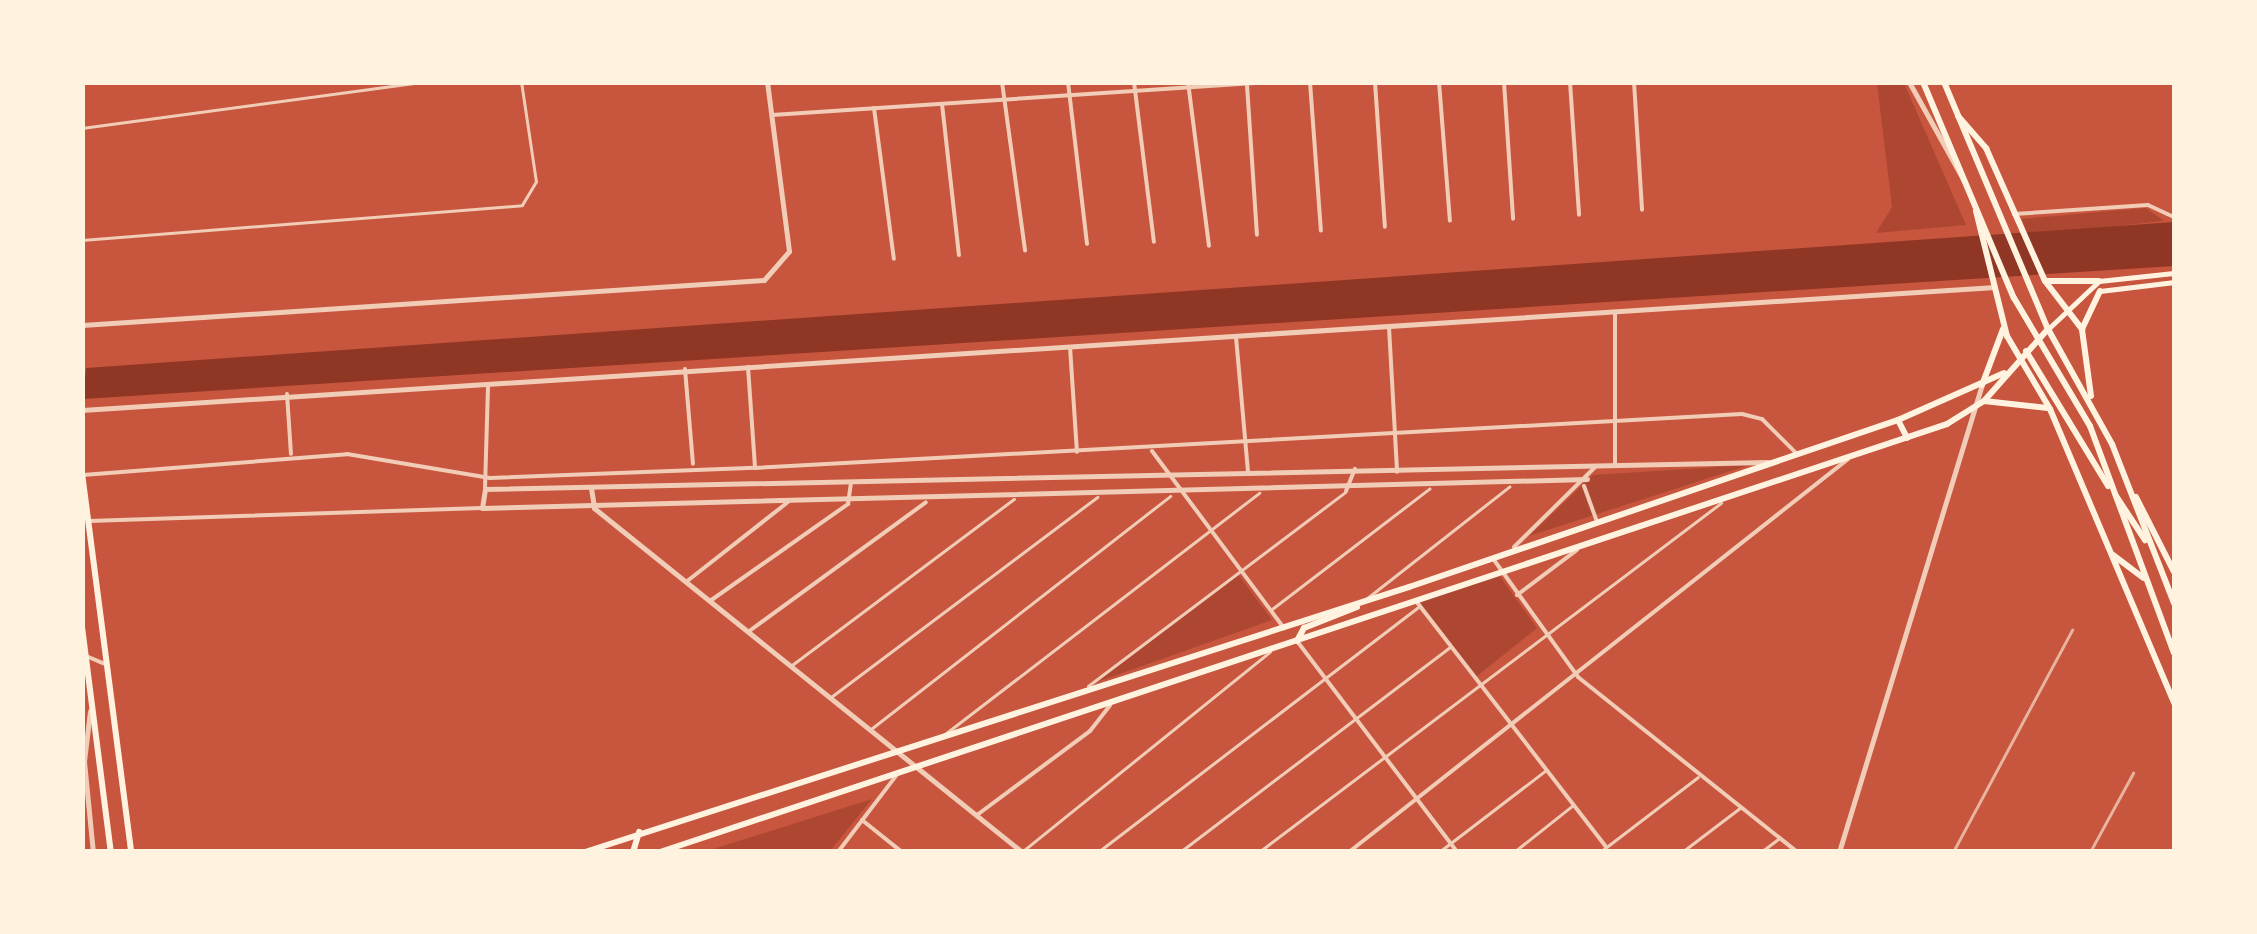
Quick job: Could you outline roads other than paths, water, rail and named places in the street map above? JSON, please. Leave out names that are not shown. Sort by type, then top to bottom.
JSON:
[{"type":"main road","points":[[1923,82],[2002,268],[2038,340],[2090,426],[2174,653]]},
{"type":"main road","points":[[1944,82],[2048,329],[2094,407],[2174,603]]},
{"type":"main road","points":[[1958,116],[1986,148],[2045,281],[2082,329],[2094,407]]},
{"type":"main road","points":[[1976,206],[1978,236],[1997,287],[2004,322],[2156,560]]},
{"type":"main road","points":[[2045,281],[2174,273]]},
{"type":"main road","points":[[660,852],[1907,438],[1976,408],[2004,373],[2099,280]]},
{"type":"main road","points":[[2087,291],[2174,282]]},
{"type":"main road","points":[[2082,329],[2100,290]]},
{"type":"main road","points":[[1982,386],[2004,322]]},
{"type":"main road","points":[[2023,354],[2174,702]]},
{"type":"main road","points":[[585,852],[1284,628],[1596,519],[1898,420],[2004,373]]},
{"type":"main road","points":[[1984,401],[2050,409]]},
{"type":"main road","points":[[1898,420],[1907,438]]},
{"type":"main road","points":[[83,474],[130,852]]},
{"type":"main road","points":[[2126,480],[2174,572]]},
{"type":"main road","points":[[2112,554],[2144,580]]},
{"type":"main road","points":[[1297,641],[1304,628],[1361,602]]},
{"type":"main road","points":[[82,627],[111,852]]},
{"type":"main road","points":[[634,852],[639,832]]},
{"type":"street","points":[[82,325],[764,280],[788,251],[767,82]]},
{"type":"street","points":[[1002,82],[1024,250]]},
{"type":"street","points":[[1068,82],[1087,244]]},
{"type":"street","points":[[1134,82],[1154,242]]},
{"type":"street","points":[[771,115],[1266,82]]},
{"type":"street","points":[[1310,82],[1321,232]]},
{"type":"street","points":[[1376,82],[1385,227]]},
{"type":"street","points":[[1440,82],[1450,222]]},
{"type":"street","points":[[1504,82],[1513,219]]},
{"type":"street","points":[[1570,82],[1579,215]]},
{"type":"street","points":[[1634,82],[1642,210]]},
{"type":"street","points":[[1909,82],[1969,188]]},
{"type":"street","points":[[1246,83],[1258,235]]},
{"type":"street","points":[[1188,85],[1209,246]]},
{"type":"street","points":[[942,104],[960,255]]},
{"type":"street","points":[[874,108],[894,260]]},
{"type":"street","points":[[2014,214],[2148,205],[2174,217]]},
{"type":"street","points":[[82,410],[1997,287]]},
{"type":"street","points":[[1615,313],[1615,465]]},
{"type":"street","points":[[1388,327],[1398,472]]},
{"type":"street","points":[[1236,337],[1248,475]]},
{"type":"street","points":[[1070,347],[1076,452]]},
{"type":"street","points":[[748,367],[755,468]]},
{"type":"street","points":[[685,369],[694,465]]},
{"type":"street","points":[[482,508],[484,488],[490,478],[488,384]]},
{"type":"street","points":[[1839,852],[1982,386]]},
{"type":"street","points":[[287,394],[291,456]]},
{"type":"street","points":[[83,474],[291,456],[393,457],[490,478],[694,465],[755,468],[1151,449],[1742,414],[1762,419],[1796,453]]},
{"type":"street","points":[[1151,449],[1284,628]]},
{"type":"street","points":[[1349,852],[1578,678],[1852,456]]},
{"type":"street","points":[[484,488],[1768,462]]},
{"type":"street","points":[[1514,547],[1585,482],[1596,466]]},
{"type":"street","points":[[1346,491],[1355,469]]},
{"type":"street","points":[[710,602],[848,504],[851,480]]},
{"type":"street","points":[[1585,482],[1596,519]]},
{"type":"street","points":[[89,521],[482,508],[1170,496],[1585,482]]},
{"type":"street","points":[[592,488],[594,508],[1022,852]]},
{"type":"street","points":[[686,582],[788,502]]},
{"type":"street","points":[[748,632],[926,502]]},
{"type":"street","points":[[1517,595],[1586,543]]},
{"type":"street","points":[[1491,556],[1578,678],[1798,852]]},
{"type":"street","points":[[1418,603],[1606,847]]},
{"type":"street","points":[[1297,641],[1457,852]]},
{"type":"street","points":[[84,655],[108,665]]},
{"type":"street","points":[[92,703],[84,761],[93,852]]},
{"type":"street","points":[[977,816],[1090,731],[1110,704]]},
{"type":"street","points":[[838,852],[900,770]]},
{"type":"street","points":[[862,820],[902,852]]},
{"type":"lane","points":[[82,128],[424,82]]},
{"type":"lane","points":[[82,240],[522,205],[536,182],[522,82]]},
{"type":"lane","points":[[1361,602],[1509,487]]},
{"type":"lane","points":[[1270,610],[1429,489]]},
{"type":"lane","points":[[1076,697],[1346,491]]},
{"type":"lane","points":[[940,738],[1259,493]]},
{"type":"lane","points":[[1259,852],[1731,495]]},
{"type":"lane","points":[[870,730],[1170,496]]},
{"type":"lane","points":[[830,698],[1096,497]]},
{"type":"lane","points":[[791,666],[1014,499]]},
{"type":"lane","points":[[1098,852],[1418,603]]},
{"type":"lane","points":[[1180,852],[1451,646]]},
{"type":"lane","points":[[1022,852],[1276,648]]},
{"type":"lane","points":[[1440,852],[1546,770]]},
{"type":"lane","points":[[1600,852],[1702,774]]},
{"type":"lane","points":[[1514,852],[1574,806]]},
{"type":"lane","points":[[1682,852],[1741,807]]},
{"type":"lane","points":[[1761,852],[1779,838]]},
{"type":"railway","points":[[1953,852],[2072,630]]},
{"type":"railway","points":[[2090,852],[2133,773]]}]
